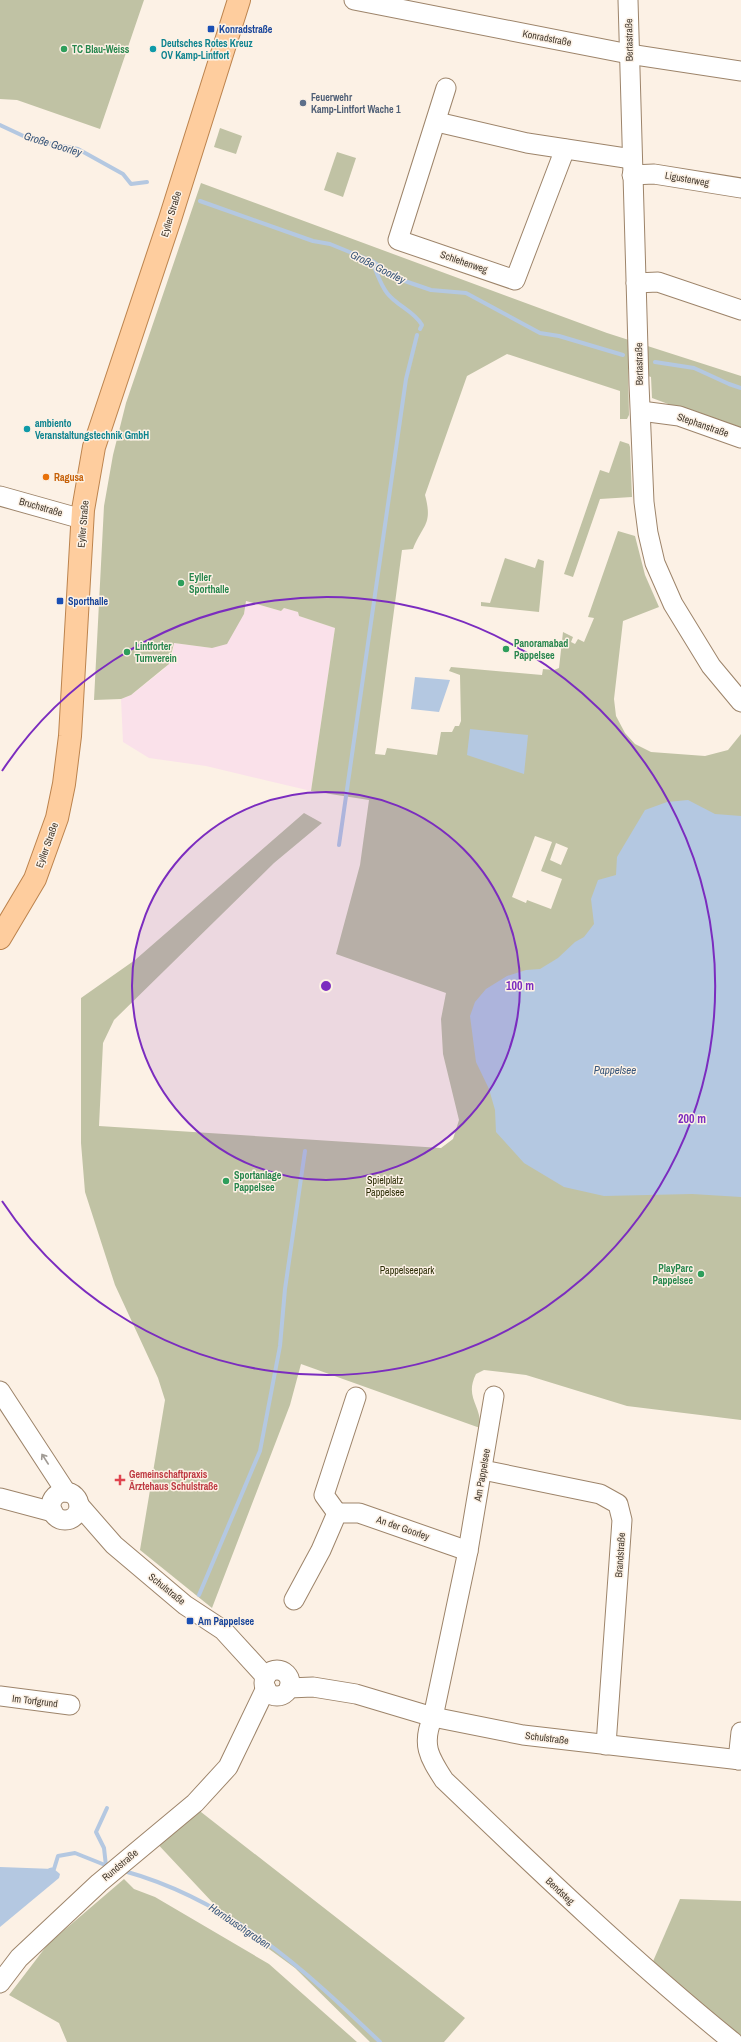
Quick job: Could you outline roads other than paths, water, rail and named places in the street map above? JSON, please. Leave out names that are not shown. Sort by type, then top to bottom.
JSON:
[{"type":"main road","name":"Eyller Straße","points":[[0,938],[35,879],[57,818],[64,784],[70,736],[82,519],[94,447],[170,219],[239,0]]},
{"type":"street","name":"Konradstraße","points":[[354,0],[629,54],[741,71]]},
{"type":"street","name":"Bertastraße","points":[[628,0],[640,411],[645,512],[655,563],[673,604],[697,645],[727,686],[741,702]]},
{"type":"street","name":"Schlehenweg","points":[[446,88],[437,122],[398,240],[515,280],[565,149]]},
{"type":"street","points":[[437,122],[527,143],[565,149],[632,167]]},
{"type":"street","name":"Ligusterweg","points":[[632,167],[654,174],[741,188]]},
{"type":"street","points":[[636,283],[658,282],[741,310]]},
{"type":"street","name":"Stephanstraße","points":[[640,411],[679,416],[741,438]]},
{"type":"street","name":"Bruchstraße","points":[[0,496],[82,519]]},
{"type":"street","points":[[0,1391],[66,1492],[57,1494],[51,1506],[67,1512]]},
{"type":"street","name":"Am Pappelsee","points":[[433,1717],[468,1551],[483,1470],[494,1396]]},
{"type":"street","points":[[294,1600],[321,1550],[336,1513],[324,1495],[356,1397]]},
{"type":"street","name":"Brandstraße","points":[[483,1470],[600,1494],[618,1504],[622,1520],[606,1745]]},
{"type":"street","points":[[0,1498],[67,1512]]},
{"type":"street","name":"Schulstraße","points":[[67,1512],[114,1545],[185,1605],[223,1630],[277,1682],[356,1694],[433,1717],[523,1735],[739,1760]]},
{"type":"street","name":"An der Goorley","points":[[336,1513],[359,1513],[468,1551]]},
{"type":"street","name":"Rundstraße","points":[[0,1983],[19,1958],[100,1883],[195,1803],[228,1767],[238,1747],[277,1682]]},
{"type":"street","name":"Im Torfgrund","points":[[0,1696],[70,1705]]},
{"type":"street","name":"Bendsteg","points":[[433,1717],[427,1730],[427,1748],[433,1763],[444,1780],[579,1908],[670,1991],[734,2042]]},
{"type":"street","points":[[739,1760],[741,1732]]},
{"type":"water","points":[[415,677],[450,680],[439,712],[411,709]]},
{"type":"water","points":[[470,729],[528,735],[524,774],[467,755]]},
{"type":"water","name":"Pappelsee","points":[[688,800],[715,814],[741,816],[741,1197],[692,1194],[604,1196],[564,1187],[524,1163],[496,1132],[495,1110],[489,1089],[476,1062],[470,1016],[475,1002],[486,989],[507,976],[526,970],[540,969],[558,958],[575,942],[584,937],[594,924],[591,899],[598,880],[616,875],[617,857],[645,810],[667,802]]},
{"type":"water","points":[[0,1867],[54,1869],[60,1874],[59,1878],[0,1927]]},
{"type":"waterway","name":"Große Goorley","points":[[0,125],[32,140],[78,149],[123,174],[131,184],[147,182]]},
{"type":"waterway","name":"Große Goorley","points":[[200,201],[313,241],[330,244],[372,261],[396,278],[431,290],[466,293],[540,333],[559,336],[623,355]]},
{"type":"waterway","points":[[372,262],[380,282],[387,293],[391,298],[419,320],[422,325],[420,329]]},
{"type":"waterway","points":[[339,845],[406,379],[417,335]]},
{"type":"waterway","name":"Große Goorley","points":[[655,362],[694,368],[741,388]]},
{"type":"waterway","points":[[199,1595],[260,1451],[280,1346],[285,1289],[305,1151]]},
{"type":"waterway","points":[[106,1866],[104,1848],[96,1832],[107,1808]]},
{"type":"waterway","name":"Hornbuschgraben","points":[[50,1870],[54,1869],[58,1856],[75,1853],[110,1867]]},
{"type":"waterway","name":"Hornbuschgraben","points":[[124,1871],[162,1884],[231,1918],[293,1963],[380,2042]]},
{"type":"place","name":"Konradstraße","points":[[211,29]]},
{"type":"place","name":"TC Blau-Weiss","points":[[64,49]]},
{"type":"place","name":"Deutsches Rotes Kreuz OV Kamp-Lintfort","points":[[153,49]]},
{"type":"place","name":"Feuerwehr Kamp-Lintfort Wache 1","points":[[303,103]]},
{"type":"place","name":"ambiento Veranstaltungstechnik GmbH","points":[[27,429]]},
{"type":"place","name":"Ragusa","points":[[46,477]]},
{"type":"place","name":"Eyller Sporthalle","points":[[181,583]]},
{"type":"place","name":"Sporthalle","points":[[60,601]]},
{"type":"place","name":"Panoramabad Pappelsee","points":[[506,649]]},
{"type":"place","name":"Lintforter Turnverein","points":[[127,652]]},
{"type":"place","name":"Sportanlage Pappelsee","points":[[226,1181]]},
{"type":"place","name":"PlayParc Pappelsee","points":[[701,1274]]},
{"type":"place","name":"Gemeinschaftpraxis Ärztehaus Schulstraße","points":[[120,1480]]},
{"type":"place","name":"Am Pappelsee","points":[[190,1621]]},
{"type":"park label","name":"Spielplatz Pappelsee","points":[[385,1186]]},
{"type":"park label","name":"Pappelseepark","points":[[407,1270]]}]
